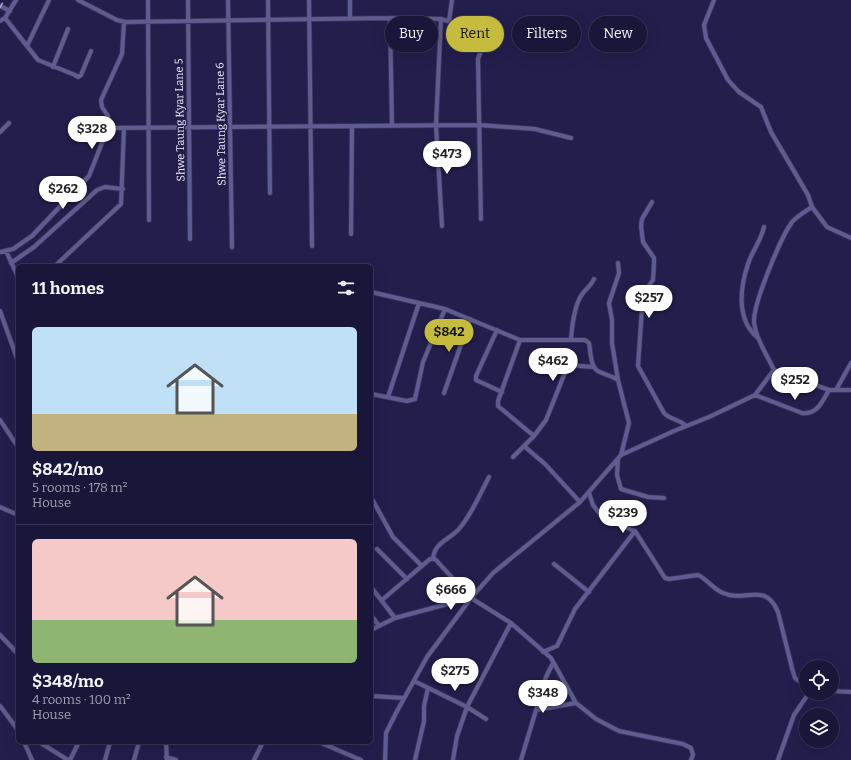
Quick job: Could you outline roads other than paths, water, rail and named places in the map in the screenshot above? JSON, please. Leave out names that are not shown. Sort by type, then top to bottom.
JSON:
[{"type":"street","points":[[0,21],[5,18],[16,0]]},
{"type":"street","points":[[27,46],[49,0]]},
{"type":"street","points":[[78,0],[83,1],[124,22],[385,18]]},
{"type":"street","points":[[148,0],[150,220]]},
{"type":"street","name":"Shwe Taung Kyar Lane 5","points":[[188,0],[190,239]]},
{"type":"street","name":"Shwe Taung Kyar Lane 6","points":[[228,0],[232,247]]},
{"type":"street","points":[[268,0],[270,193]]},
{"type":"street","points":[[309,0],[312,246]]},
{"type":"street","points":[[350,0],[350,18]]},
{"type":"street","points":[[450,16],[452,0]]},
{"type":"street","points":[[714,0],[704,25],[706,38],[733,87],[761,107],[771,132],[808,195],[812,207],[828,228],[851,238]]},
{"type":"street","points":[[0,6],[10,11]]},
{"type":"street","points":[[5,18],[38,60],[78,77],[91,51]]},
{"type":"street","points":[[442,226],[436,125],[440,19],[446,20]]},
{"type":"street","points":[[0,252],[20,245],[32,236],[89,176],[109,128],[110,121],[102,107],[101,100],[122,54],[124,22]]},
{"type":"street","points":[[53,67],[68,29]]},
{"type":"street","points":[[391,52],[392,126]]},
{"type":"street","points":[[481,52],[478,60],[481,219]]},
{"type":"street","points":[[0,132],[9,123]]},
{"type":"street","points":[[109,128],[479,125],[535,129],[571,138]]},
{"type":"street","points":[[351,234],[352,126]]},
{"type":"street","points":[[57,264],[117,210],[121,204],[123,189],[124,128]]},
{"type":"street","points":[[11,263],[34,247],[97,190],[105,187],[123,189]]},
{"type":"street","points":[[652,202],[642,219],[641,226],[643,242],[654,258],[654,263],[653,280],[643,294],[638,366],[668,417],[683,422],[686,426]]},
{"type":"street","points":[[812,207],[793,222],[772,263],[754,313],[754,322],[758,338],[774,370],[829,390],[851,390]]},
{"type":"street","points":[[758,338],[749,331],[742,314],[743,284],[748,263],[762,238],[764,227]]},
{"type":"street","points":[[6,251],[16,273]]},
{"type":"street","points":[[618,263],[620,274],[609,303],[612,320],[612,343],[618,380],[629,422],[617,475],[621,489],[648,497],[664,498]]},
{"type":"street","points":[[571,339],[579,301],[583,292],[592,285],[594,279]]},
{"type":"street","points":[[373,292],[445,309],[520,340],[585,340],[589,343],[593,367],[596,371],[612,376],[618,380]]},
{"type":"street","points":[[388,397],[419,303]]},
{"type":"street","points":[[373,394],[407,401],[415,399],[423,362],[445,309]]},
{"type":"street","points":[[0,311],[16,355]]},
{"type":"street","points":[[444,393],[470,319]]},
{"type":"street","points":[[497,330],[476,376],[476,380],[502,392]]},
{"type":"street","points":[[520,340],[498,401],[501,409],[534,436]]},
{"type":"street","points":[[836,390],[851,363]]},
{"type":"street","points":[[513,457],[534,436],[546,420],[568,365],[593,367]]},
{"type":"street","points":[[385,760],[386,733],[427,657],[471,598],[493,573],[580,502],[620,457],[756,395],[774,370]]},
{"type":"street","points":[[756,395],[802,413],[809,414],[817,410],[829,390]]},
{"type":"street","points":[[0,420],[16,444]]},
{"type":"street","points":[[524,446],[545,464],[580,502]]},
{"type":"street","points":[[382,600],[433,558],[437,546],[458,530],[465,521],[489,477]]},
{"type":"street","points":[[589,493],[593,505],[604,519],[636,531],[665,578],[669,579],[698,575],[711,586],[732,596],[757,593],[768,598],[775,604],[796,678],[799,680]]},
{"type":"street","points":[[373,501],[393,537],[422,566]]},
{"type":"street","points":[[0,507],[16,514]]},
{"type":"street","points":[[543,652],[556,646],[575,609],[636,531]]},
{"type":"street","points":[[377,549],[407,579]]},
{"type":"street","points":[[433,558],[471,598],[511,623],[543,652],[553,663],[576,703],[606,726],[619,731],[683,744],[691,748],[693,755],[691,760]]},
{"type":"street","points":[[554,564],[589,592]]},
{"type":"street","points":[[373,589],[395,618]]},
{"type":"street","points":[[373,629],[395,618],[471,598]]},
{"type":"street","points":[[373,618],[379,626]]},
{"type":"street","points":[[453,760],[457,736],[467,707],[511,623]]},
{"type":"street","points":[[0,635],[16,652]]},
{"type":"street","points":[[521,760],[546,677],[553,663]]},
{"type":"street","points":[[414,681],[467,707],[486,719]]},
{"type":"street","points":[[415,760],[424,721],[424,706],[428,688]]},
{"type":"street","points":[[839,691],[851,692]]},
{"type":"street","points":[[373,696],[404,698]]},
{"type":"street","points":[[778,760],[794,715],[804,700]]},
{"type":"street","points":[[536,710],[576,703]]},
{"type":"street","points":[[0,706],[16,727]]},
{"type":"street","points":[[25,744],[32,760]]},
{"type":"street","points":[[48,744],[69,760],[78,744]]},
{"type":"street","points":[[105,760],[109,744]]},
{"type":"street","points":[[134,760],[138,744]]},
{"type":"street","points":[[166,744],[166,759],[176,760]]},
{"type":"street","points":[[254,760],[262,744]]},
{"type":"street","points":[[324,744],[361,760]]},
{"type":"railway","points":[[0,8],[4,0]]}]
